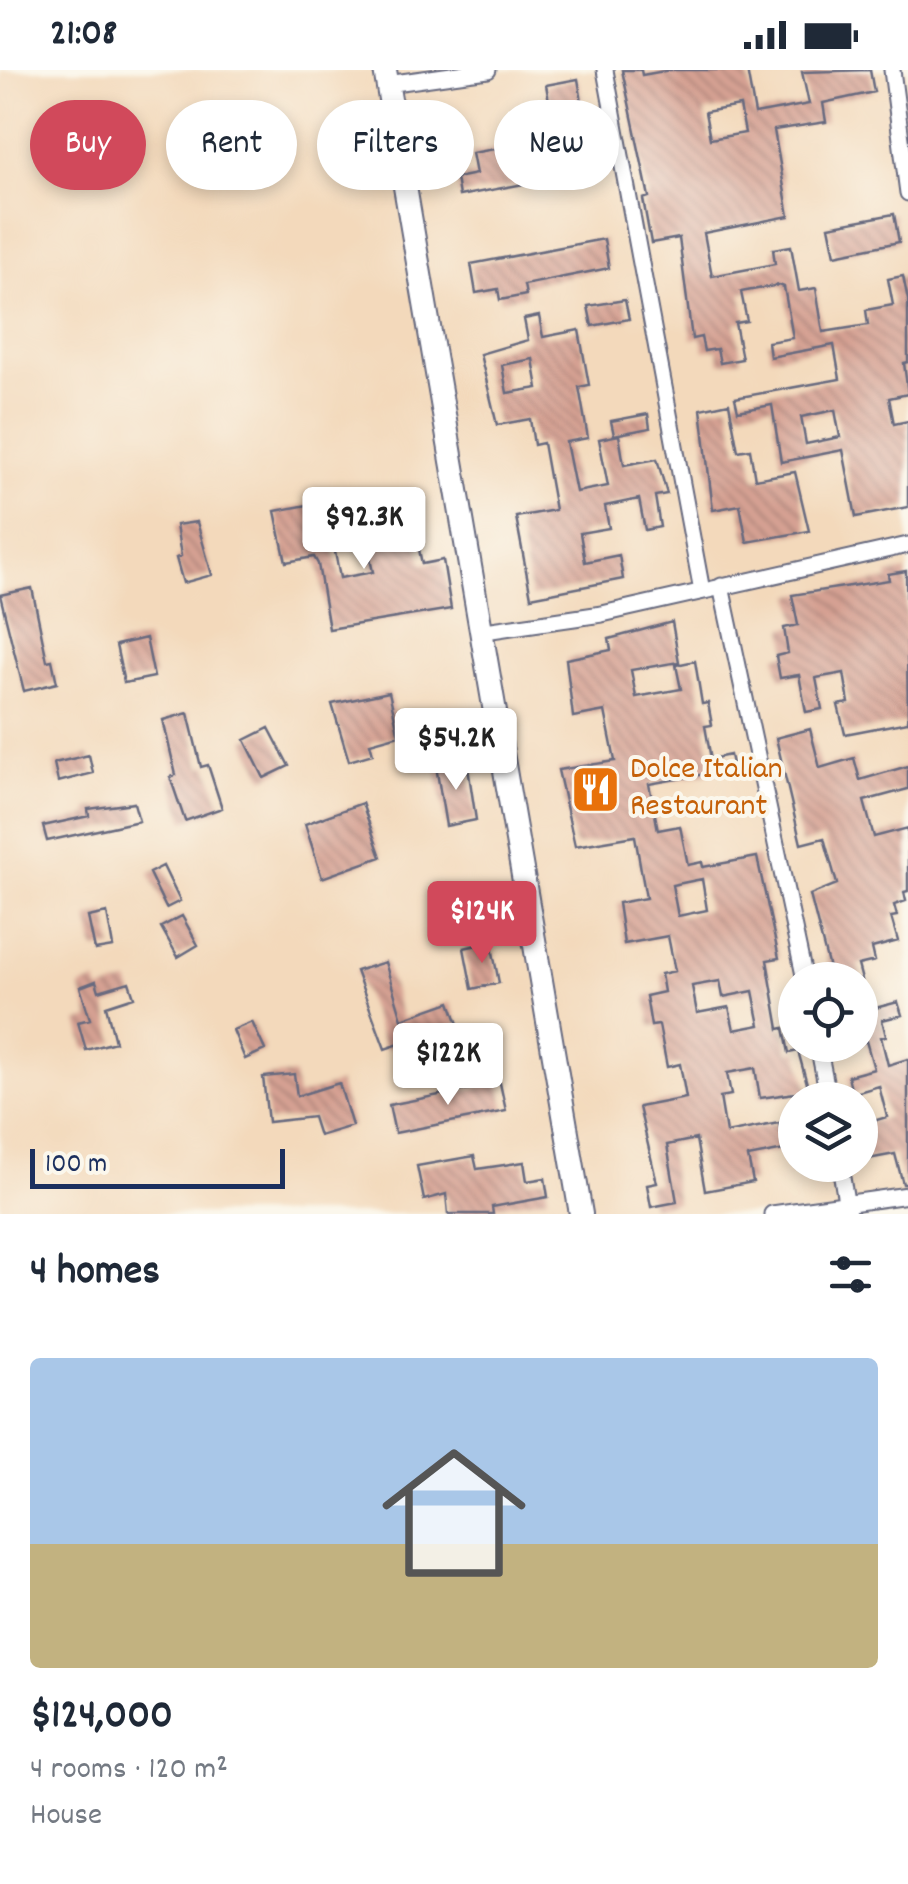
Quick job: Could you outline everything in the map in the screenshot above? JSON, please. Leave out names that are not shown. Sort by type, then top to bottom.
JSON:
[{"type":"main road","points":[[386,77],[485,631],[582,1214]]},
{"type":"street","points":[[386,77],[488,70]]},
{"type":"street","points":[[605,70],[702,591]]},
{"type":"street","points":[[892,70],[908,193]]},
{"type":"street","points":[[485,631],[602,614],[908,546]]},
{"type":"street","points":[[721,586],[802,962]]},
{"type":"street","points":[[843,1182],[848,1208]]},
{"type":"street","points":[[772,1214],[848,1208],[908,1195]]},
{"type":"building","points":[[622,70],[641,70],[642,75],[670,70],[747,70],[755,114],[809,104],[802,72],[870,70],[874,92],[823,103],[826,122],[774,130],[789,216],[704,233],[712,276],[775,264],[773,249],[791,246],[799,291],[816,288],[823,332],[868,325],[866,310],[893,305],[888,279],[903,276],[908,300],[908,362],[904,363],[908,394],[889,398],[894,424],[908,421],[908,507],[856,517],[843,450],[781,462],[772,405],[738,411],[735,398],[840,379],[834,345],[770,357],[768,342],[793,338],[784,287],[779,285],[741,292],[747,321],[735,323],[742,359],[720,363],[717,349],[704,351],[701,337],[692,339],[679,238],[651,243],[643,199],[649,197]],"holes":[[[740,106],[745,133],[710,139],[705,112]],[[835,410],[840,437],[806,444],[801,417]]]},
{"type":"building","points":[[578,79],[582,100],[549,100],[546,85]]},
{"type":"building","points":[[494,149],[494,190],[459,196],[458,190],[474,190],[474,153]]},
{"type":"building","points":[[894,214],[899,242],[835,255],[829,226]]},
{"type":"building","points":[[604,239],[609,268],[524,285],[526,295],[500,300],[498,289],[476,293],[471,264]]},
{"type":"building","points":[[625,300],[629,319],[592,326],[588,306]]},
{"type":"building","points":[[539,316],[543,337],[579,330],[589,385],[579,387],[588,438],[566,442],[576,492],[608,486],[599,439],[619,435],[624,465],[657,459],[667,494],[655,496],[660,527],[645,530],[639,499],[605,506],[609,528],[580,533],[585,562],[619,555],[623,579],[531,597],[516,517],[555,510],[543,443],[534,445],[530,419],[497,425],[480,354],[528,340],[524,319]],"holes":[[[533,359],[538,388],[507,393],[502,365]]]},
{"type":"building","points":[[729,403],[738,451],[750,449],[755,479],[795,472],[809,531],[747,542],[740,505],[713,510],[701,409]]},
{"type":"building","points":[[648,414],[650,428],[614,435],[611,421]]},
{"type":"building","points":[[335,500],[337,513],[328,515],[340,578],[373,572],[367,545],[416,535],[422,564],[443,560],[451,609],[329,629],[318,564],[314,557],[286,562],[275,511]]},
{"type":"building","points":[[197,522],[212,575],[183,583],[176,558],[181,556],[176,525]]},
{"type":"building","points":[[906,571],[908,722],[845,734],[838,705],[849,703],[844,673],[816,678],[822,709],[806,712],[799,675],[780,678],[776,656],[788,653],[784,628],[798,625],[792,595],[889,580],[888,574]]},
{"type":"building","points":[[32,588],[47,661],[52,660],[57,683],[24,691],[0,595]]},
{"type":"building","points":[[672,622],[679,662],[631,670],[636,697],[681,689],[676,665],[695,661],[702,704],[708,703],[712,725],[705,726],[711,759],[730,755],[733,769],[649,784],[658,830],[680,826],[688,865],[702,862],[703,867],[757,857],[779,958],[767,960],[778,1023],[778,1062],[801,1062],[807,1082],[778,1082],[778,1095],[760,1098],[755,1068],[727,1073],[731,1095],[720,1097],[726,1133],[778,1123],[778,1151],[748,1157],[753,1182],[705,1191],[696,1139],[667,1145],[677,1202],[651,1207],[647,1185],[657,1183],[639,1107],[686,1098],[680,1064],[667,1067],[659,1025],[651,1026],[646,996],[664,992],[661,974],[675,971],[668,936],[624,944],[618,903],[646,898],[635,836],[575,846],[558,770],[615,761],[605,711],[573,717],[566,659],[611,650],[609,639]],"holes":[[[702,879],[707,910],[678,916],[672,885]],[[720,981],[723,997],[753,991],[760,1025],[734,1030],[729,1007],[697,1013],[692,986]]]},
{"type":"building","points":[[146,638],[154,677],[124,683],[116,645]]},
{"type":"building","points":[[389,692],[399,735],[370,743],[373,754],[349,761],[332,704]]},
{"type":"building","points":[[188,713],[201,767],[208,765],[222,808],[185,821],[170,777],[176,775],[163,720]]},
{"type":"building","points":[[269,728],[289,766],[264,778],[245,740]]},
{"type":"building","points":[[810,729],[820,768],[854,758],[860,780],[908,766],[908,789],[864,801],[874,837],[908,828],[908,891],[904,892],[906,901],[894,905],[897,916],[891,917],[898,941],[872,948],[875,961],[827,962],[810,895],[837,884],[824,838],[801,844],[776,738]]},
{"type":"building","points":[[89,755],[93,773],[58,782],[54,763]]},
{"type":"building","points":[[467,761],[476,820],[446,826],[436,766]]},
{"type":"building","points":[[134,803],[139,821],[47,841],[43,826],[89,816],[88,809]]},
{"type":"building","points":[[362,803],[381,857],[322,878],[305,824]]},
{"type":"building","points":[[163,866],[180,901],[166,908],[149,873]]},
{"type":"building","points":[[107,913],[113,947],[95,950],[88,917]]},
{"type":"building","points":[[182,916],[198,945],[178,957],[161,927]]},
{"type":"building","points":[[491,942],[499,983],[472,989],[464,948]]},
{"type":"building","points":[[385,962],[402,1019],[450,1002],[458,1024],[385,1049],[356,971]]},
{"type":"building","points":[[96,981],[99,991],[129,982],[134,997],[106,1006],[115,1042],[86,1050],[78,1022],[90,1019],[80,987]]},
{"type":"building","points":[[898,1002],[902,1015],[882,1020],[886,1036],[881,1037],[888,1065],[908,1059],[908,1184],[903,1184],[895,1154],[878,1157],[878,1120],[887,1117],[878,1082],[849,1082],[848,1076],[874,1069],[872,1062],[878,1062],[878,1007]]},
{"type":"building","points":[[252,1022],[265,1050],[245,1059],[233,1030]]},
{"type":"building","points":[[294,1074],[297,1096],[339,1083],[352,1126],[319,1136],[313,1117],[268,1122],[263,1077]]},
{"type":"building","points":[[500,1083],[506,1111],[395,1133],[389,1105]]},
{"type":"building","points":[[474,1156],[477,1169],[524,1162],[527,1181],[545,1178],[548,1197],[492,1207],[493,1214],[448,1214],[446,1194],[424,1200],[417,1166]]},
{"type":"place","name":"Dolce Italian Restaurant","points":[[595,789]]}]
